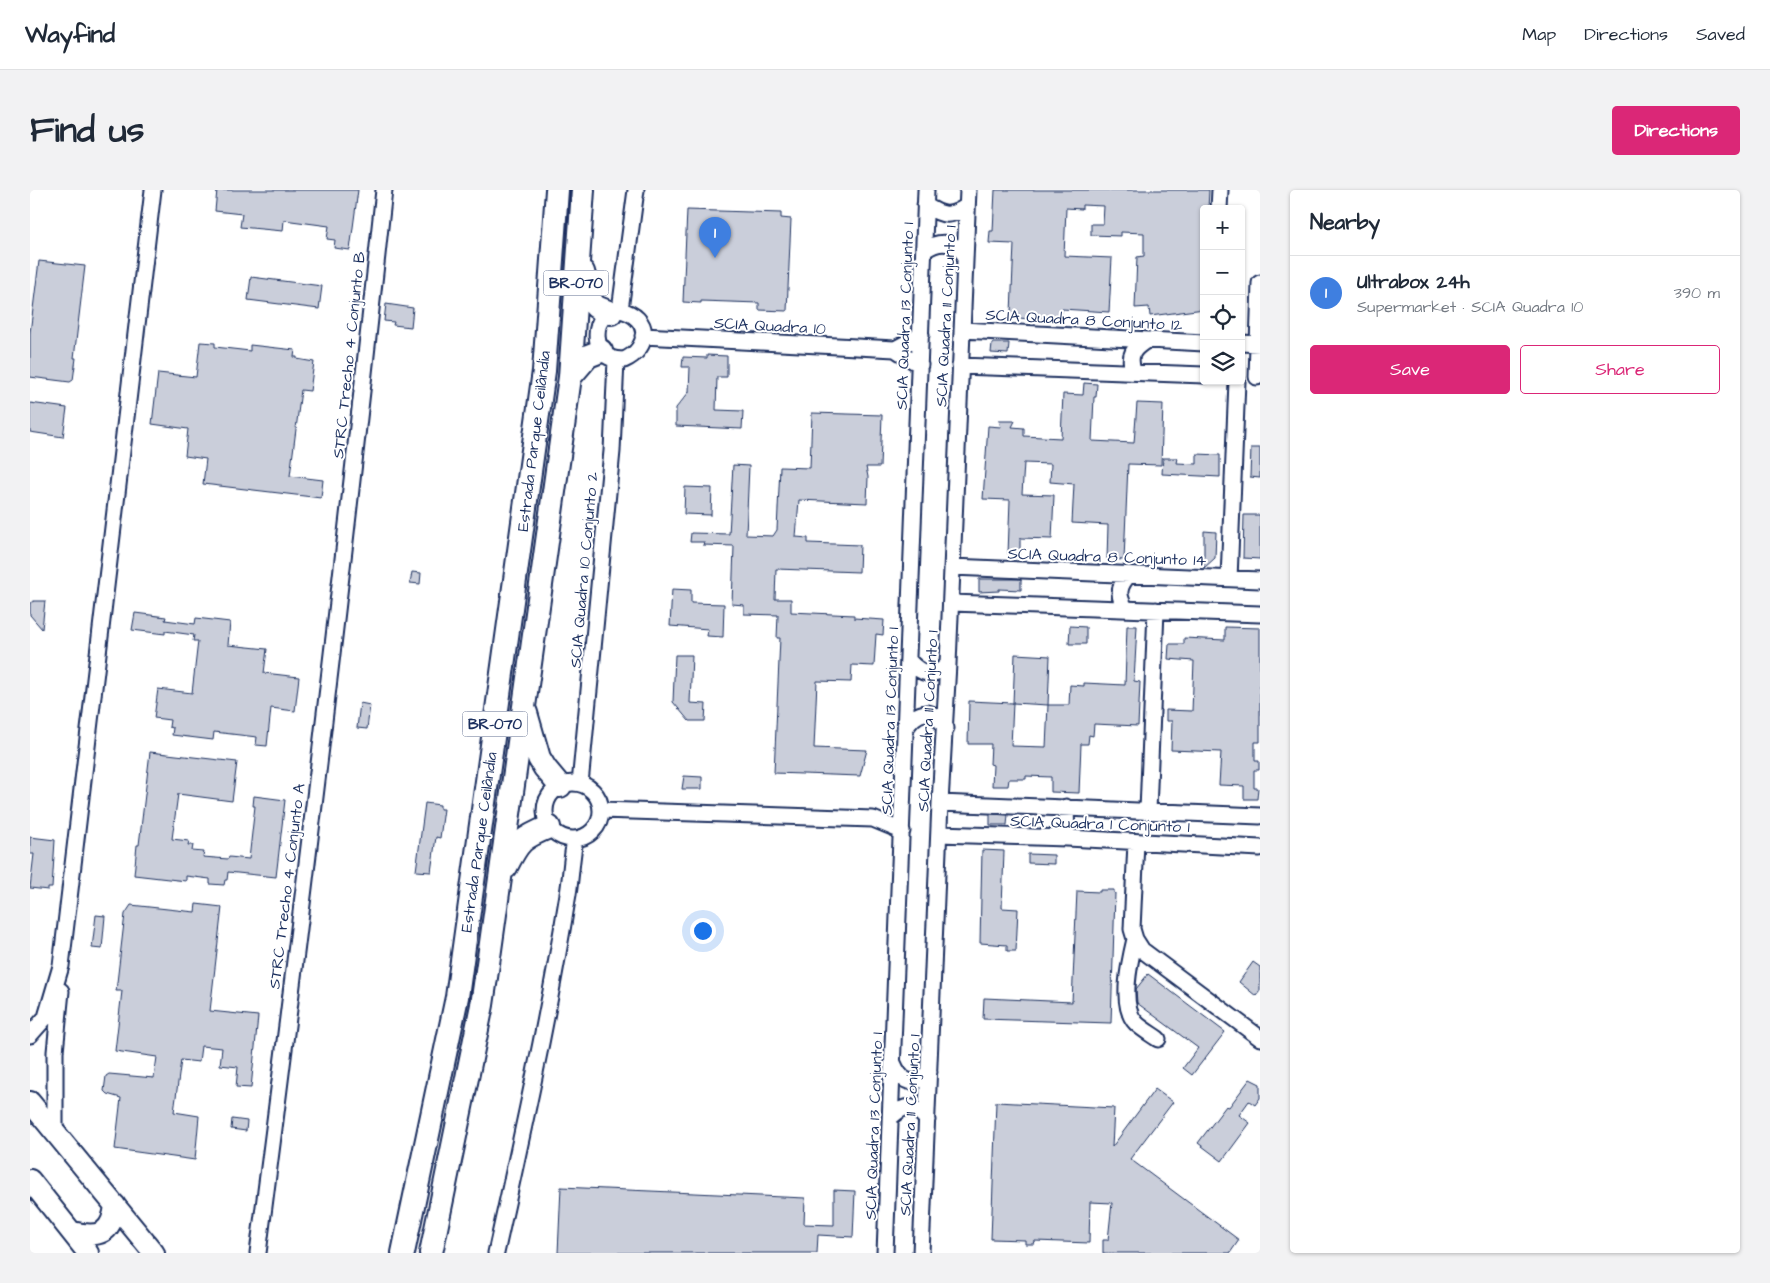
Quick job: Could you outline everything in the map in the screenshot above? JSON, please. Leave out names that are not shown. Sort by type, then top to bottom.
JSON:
[{"type":"highway","name":"Estrada Parque Ceilândia","points":[[403,1253],[457,997],[544,371],[557,190]]},
{"type":"highway","name":"Estrada Parque Ceilândia","points":[[431,1253],[482,1006],[570,377],[583,190]]},
{"type":"highway","points":[[580,235],[583,272],[590,301],[596,307],[616,311]]},
{"type":"highway","points":[[570,377],[588,356],[609,355]]},
{"type":"highway","points":[[524,705],[539,758],[545,768],[570,785]]},
{"type":"highway","points":[[499,882],[516,847],[524,837],[549,827]]},
{"type":"main road","points":[[30,1102],[154,1253]]},
{"type":"main road","points":[[30,1180],[88,1253]]},
{"type":"main road","points":[[72,1232],[90,1236],[101,1233],[110,1225],[114,1216],[115,1205]]},
{"type":"street","points":[[30,1035],[46,1018],[60,966],[153,190]]},
{"type":"street","name":"STRC Trecho 4 Conjunto B","points":[[347,524],[384,190]]},
{"type":"street","points":[[616,311],[636,190]]},
{"type":"street","name":"SCIA Quadra 11 Conjunto 1","points":[[921,1253],[940,802],[946,728],[968,190]]},
{"type":"street","points":[[1219,205],[1220,190]]},
{"type":"street","points":[[926,198],[936,212],[948,215],[957,213],[967,206]]},
{"type":"street","name":"SCIA Quadra 13 Conjunto 1","points":[[885,1253],[926,198]]},
{"type":"street","points":[[925,250],[932,245],[941,243],[951,244],[959,247],[965,255]]},
{"type":"street","points":[[1245,376],[1258,377],[1260,283]]},
{"type":"street","points":[[616,311],[637,316],[642,323],[643,336],[644,340],[633,355],[624,360],[609,355],[597,339],[598,328],[603,317],[616,311]]},
{"type":"street","name":"SCIA Quadra 8 Conjunto 12","points":[[962,330],[1200,342]]},
{"type":"street","points":[[895,349],[921,335]]},
{"type":"street","name":"SCIA Quadra 10","points":[[643,336],[895,349],[920,365]]},
{"type":"street","points":[[1134,371],[1131,362],[1132,352],[1147,340]]},
{"type":"street","points":[[1245,344],[1259,344]]},
{"type":"street","name":"SCIA Quadra 10 Conjunto 2","points":[[570,785],[611,460],[609,355]]},
{"type":"street","points":[[960,366],[1200,375]]},
{"type":"street","points":[[1228,578],[1237,385]]},
{"type":"street","name":"STRC Trecho 4 Conjunto A","points":[[258,1253],[347,524]]},
{"type":"street","name":"SCIA Quadra 8 Conjunto 14","points":[[952,567],[1260,580]]},
{"type":"street","points":[[1126,609],[1120,601],[1119,591],[1122,582],[1129,575]]},
{"type":"street","points":[[951,603],[1260,614]]},
{"type":"street","points":[[1148,811],[1156,610]]},
{"type":"street","points":[[909,661],[916,670],[933,674],[942,670],[948,664]]},
{"type":"street","points":[[905,729],[913,718],[921,714],[932,714],[940,718],[946,728]]},
{"type":"street","points":[[570,785],[589,788],[596,795],[601,810],[596,828],[585,837],[575,840],[564,838],[555,833],[549,827],[545,816],[546,804],[551,793],[570,785]]},
{"type":"street","points":[[940,802],[1260,816]]},
{"type":"street","points":[[873,819],[903,807]]},
{"type":"street","points":[[1066,807],[1067,838]]},
{"type":"street","points":[[601,810],[873,819],[902,831]]},
{"type":"street","name":"SCIA Quadra 1 Conjunto 1","points":[[939,834],[1067,838],[1260,848]]},
{"type":"street","points":[[496,1253],[534,1082],[568,897],[570,864],[575,840]]},
{"type":"street","points":[[1136,842],[1132,929],[1135,940],[1142,950],[1260,1038]]},
{"type":"street","points":[[1135,940],[1130,960],[1127,1000],[1130,1014],[1136,1022],[1158,1039]]},
{"type":"street","points":[[55,1134],[55,1052],[61,990],[60,966]]},
{"type":"street","points":[[893,1062],[897,1073],[903,1080],[914,1082],[921,1080],[929,1072]]},
{"type":"street","points":[[891,1117],[906,1107],[920,1111],[927,1120]]},
{"type":"building","points":[[217,190],[358,190],[350,250],[334,248],[335,240],[327,239],[329,226],[284,220],[283,231],[240,227],[242,214],[215,211]]},
{"type":"building","points":[[995,190],[1209,190],[1208,205],[1200,205],[1200,310],[1150,316],[1149,307],[1135,308],[1137,257],[1144,256],[1144,233],[1121,232],[1121,236],[1091,235],[1091,224],[1103,224],[1104,206],[1082,205],[1082,209],[1066,208],[1064,256],[1112,258],[1109,312],[1062,309],[1061,321],[1018,318],[1018,313],[1011,313],[1014,244],[989,243],[990,231],[993,231]]},
{"type":"building","points":[[687,210],[781,213],[781,218],[791,219],[787,311],[759,310],[759,303],[683,302]]},
{"type":"building","points":[[39,261],[85,266],[74,358],[76,358],[73,380],[70,382],[30,377],[30,333]]},
{"type":"building","points":[[251,277],[322,286],[319,309],[248,300]]},
{"type":"building","points":[[386,304],[413,308],[411,327],[393,325],[394,322],[384,321]]},
{"type":"building","points":[[200,342],[215,343],[215,347],[250,351],[250,345],[295,350],[294,357],[297,357],[297,359],[314,362],[310,391],[301,390],[290,476],[323,480],[321,498],[203,484],[206,459],[185,456],[188,429],[152,424],[158,373],[196,377]]},
{"type":"building","points":[[992,343],[1009,343],[1008,354],[991,353]]},
{"type":"building","points":[[707,355],[727,356],[727,377],[717,377],[716,410],[743,411],[742,429],[676,426],[676,408],[689,392],[690,367],[682,367],[683,357],[707,358]]},
{"type":"building","points":[[1084,383],[1097,384],[1096,397],[1094,397],[1092,441],[1134,443],[1137,403],[1163,404],[1161,465],[1128,464],[1124,560],[1107,559],[1108,525],[1072,523],[1074,484],[1050,482],[1051,464],[1024,463],[1022,494],[1054,495],[1052,539],[1020,538],[1020,554],[1008,554],[1010,500],[983,499],[988,426],[1001,427],[999,421],[1015,421],[1012,427],[1024,428],[1024,436],[1061,438],[1063,394],[1083,395]]},
{"type":"building","points":[[30,403],[67,408],[63,437],[30,432]]},
{"type":"building","points":[[812,413],[882,415],[880,467],[866,467],[868,477],[867,503],[799,500],[796,537],[808,538],[808,543],[860,545],[859,572],[776,569],[775,599],[791,599],[791,612],[854,615],[854,618],[884,620],[883,635],[876,634],[874,666],[852,665],[851,682],[817,681],[814,748],[867,750],[860,776],[774,773],[780,638],[777,638],[778,615],[744,614],[744,605],[732,604],[734,546],[703,545],[704,542],[690,542],[691,533],[729,534],[733,465],[749,466],[746,535],[773,536],[777,530],[780,467],[810,468]]},
{"type":"building","points":[[1251,448],[1260,448],[1260,478],[1250,477]]},
{"type":"building","points":[[1197,454],[1220,455],[1220,477],[1162,474],[1163,458],[1178,458],[1177,463],[1197,464]]},
{"type":"building","points":[[685,487],[712,488],[711,515],[684,514]]},
{"type":"building","points":[[1244,515],[1260,515],[1260,559],[1243,558]]},
{"type":"building","points":[[1204,531],[1216,532],[1215,558],[1204,568]]},
{"type":"building","points":[[412,572],[421,573],[420,584],[410,583]]},
{"type":"building","points":[[979,579],[1021,579],[1021,590],[999,589],[999,591],[979,592]]},
{"type":"building","points":[[672,589],[691,590],[691,603],[724,604],[723,637],[707,636],[708,629],[670,626]]},
{"type":"building","points":[[45,601],[42,629],[30,615],[30,603]]},
{"type":"building","points":[[135,613],[166,617],[165,620],[195,624],[196,618],[230,622],[228,645],[267,649],[264,673],[299,677],[295,711],[271,708],[267,746],[256,745],[257,737],[214,732],[213,740],[172,735],[173,728],[169,727],[170,720],[154,718],[158,689],[192,693],[198,641],[193,641],[194,635],[165,631],[165,634],[132,630]]},
{"type":"building","points":[[1070,626],[1086,627],[1086,644],[1069,644]]},
{"type":"building","points":[[1127,626],[1137,626],[1134,681],[1140,682],[1138,726],[1094,724],[1093,736],[1089,735],[1088,744],[1081,744],[1079,793],[1051,792],[1051,777],[1026,776],[1026,779],[1009,779],[1008,786],[992,786],[991,744],[968,744],[969,701],[1013,703],[1011,746],[1046,747],[1048,705],[1069,705],[1070,685],[1084,686],[1084,683],[1125,685]]},
{"type":"building","points":[[1225,627],[1260,628],[1260,742],[1255,742],[1255,761],[1259,761],[1259,770],[1254,770],[1254,788],[1258,788],[1257,799],[1244,799],[1244,786],[1219,785],[1221,752],[1171,750],[1172,721],[1166,721],[1166,710],[1192,711],[1194,661],[1168,659],[1169,644],[1184,644],[1184,638],[1225,640]]},
{"type":"building","points":[[1015,654],[1050,656],[1048,705],[1013,703]]},
{"type":"building","points":[[675,655],[692,655],[690,703],[706,704],[705,721],[689,721],[673,702]]},
{"type":"building","points":[[360,703],[370,705],[367,729],[357,728]]},
{"type":"building","points":[[150,752],[237,762],[232,801],[178,794],[172,839],[189,841],[188,845],[193,845],[192,851],[204,852],[203,857],[249,859],[255,806],[253,806],[254,796],[285,800],[276,877],[228,872],[224,885],[210,884],[210,879],[186,876],[186,881],[134,875]]},
{"type":"building","points":[[684,776],[702,777],[702,789],[682,789]]},
{"type":"building","points":[[425,803],[440,805],[440,809],[444,809],[440,838],[436,837],[431,872],[416,871]]},
{"type":"building","points":[[990,814],[1008,815],[1007,825],[990,825]]},
{"type":"building","points":[[30,837],[55,840],[52,888],[48,888],[48,890],[30,888],[34,854],[30,854]]},
{"type":"building","points":[[982,850],[1004,851],[1002,908],[1018,909],[1016,951],[1007,951],[1007,945],[980,943]]},
{"type":"building","points":[[1028,854],[1054,855],[1054,864],[1028,863]]},
{"type":"building","points":[[1100,890],[1114,890],[1115,893],[1111,1023],[983,1019],[984,998],[1072,1002],[1077,891],[1100,892]]},
{"type":"building","points":[[196,904],[222,907],[210,1011],[258,1016],[251,1088],[236,1087],[238,1067],[220,1065],[222,1048],[201,1046],[199,1062],[181,1060],[174,1112],[199,1116],[195,1160],[115,1149],[121,1098],[107,1094],[104,1091],[106,1076],[109,1074],[154,1078],[157,1057],[115,1051],[122,991],[116,991],[125,914],[131,905],[195,912]]},
{"type":"building","points":[[96,915],[105,916],[102,949],[92,948]]},
{"type":"building","points":[[1253,962],[1260,967],[1260,991],[1256,996],[1239,982]]},
{"type":"building","points":[[1148,974],[1225,1032],[1192,1075],[1183,1068],[1198,1048],[1137,1003],[1136,989]]},
{"type":"building","points":[[1250,1079],[1260,1084],[1260,1098],[1255,1105],[1249,1101],[1239,1115],[1250,1123],[1222,1161],[1198,1143],[1226,1106],[1229,1107]]},
{"type":"building","points":[[1155,1089],[1173,1102],[1130,1159],[1239,1240],[1230,1253],[1103,1253],[1103,1240],[1108,1240],[1112,1203],[1090,1202],[1089,1243],[1035,1241],[1034,1244],[1025,1244],[1025,1240],[991,1239],[996,1102],[1114,1108],[1112,1147]]},
{"type":"building","points":[[232,1119],[247,1121],[246,1131],[231,1129]]},
{"type":"building","points":[[561,1187],[805,1198],[804,1224],[834,1225],[834,1190],[855,1191],[853,1237],[818,1235],[817,1253],[558,1253]]},
{"type":"place","name":"Ultrabox 24h","points":[[715,258]]}]
